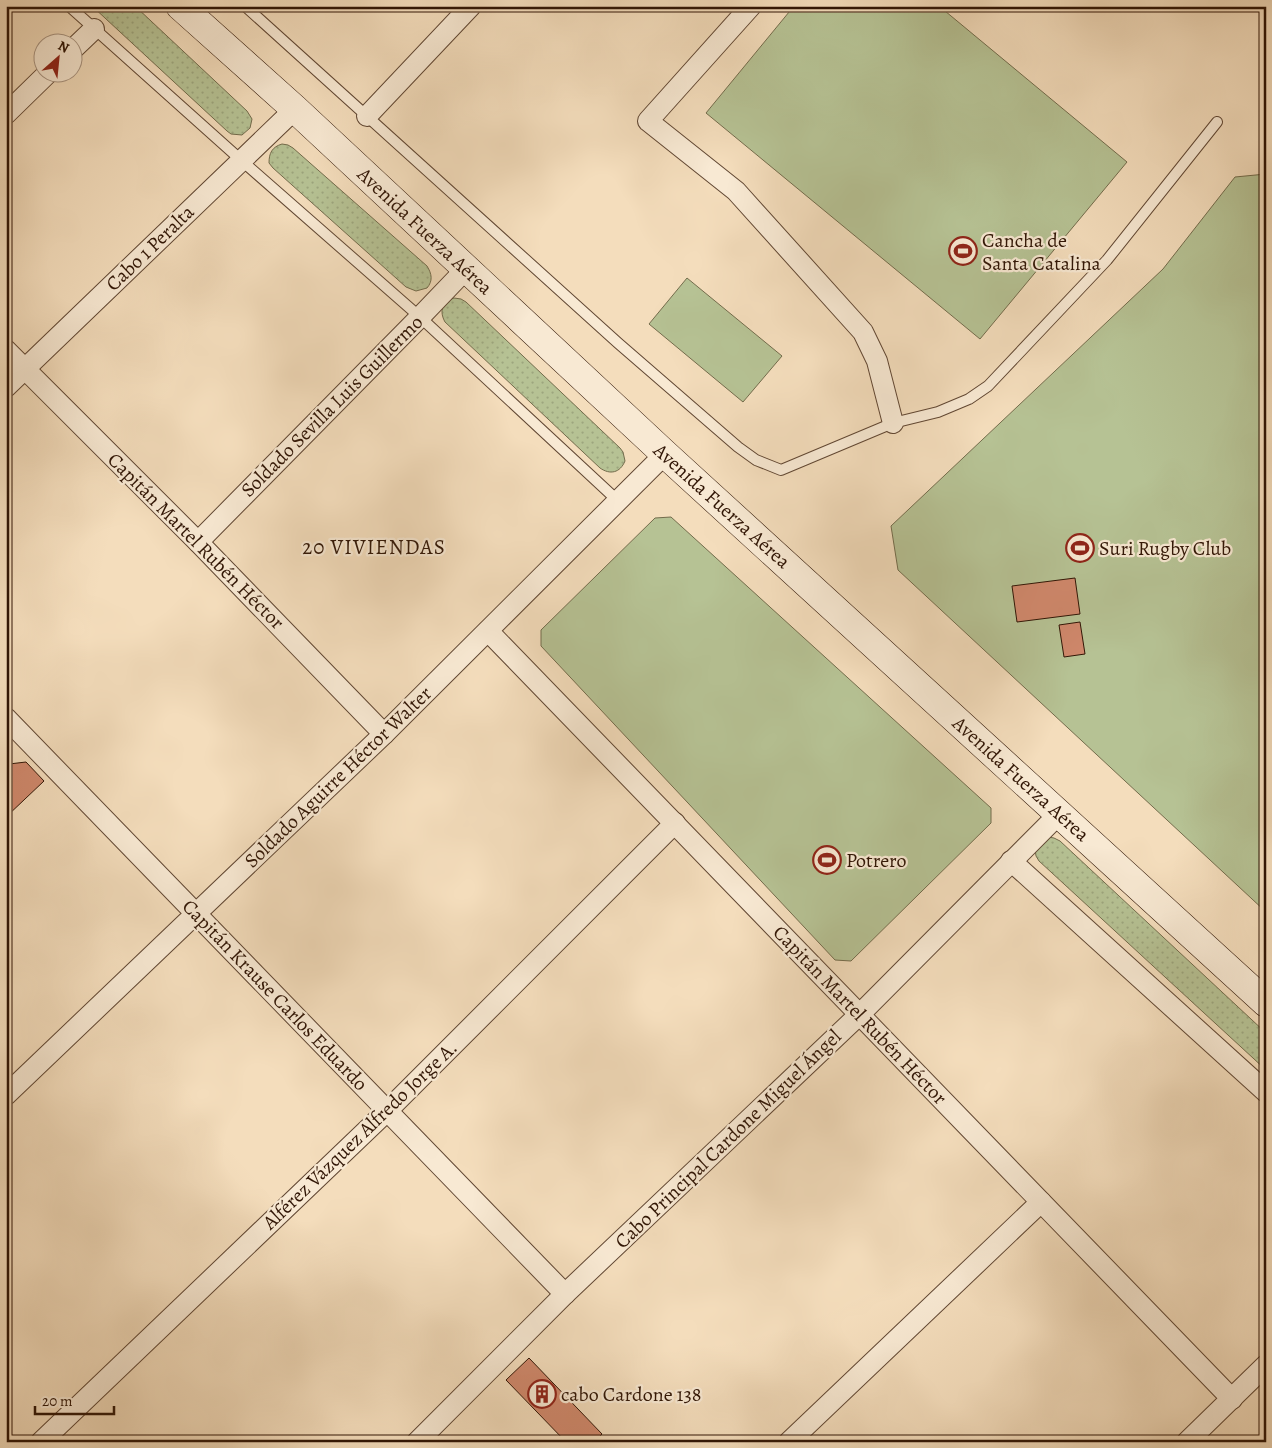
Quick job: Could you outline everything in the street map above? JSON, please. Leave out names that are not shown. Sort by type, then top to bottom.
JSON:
[{"type":"main road","name":"Avenida Fuerza Aérea","points":[[180,6],[295,109],[665,454],[1266,1003]]},
{"type":"street","points":[[367,116],[471,6]]},
{"type":"street","points":[[752,6],[648,121],[736,191],[863,332],[877,361],[893,423]]},
{"type":"street","points":[[82,40],[94,29]]},
{"type":"street","points":[[6,114],[39,82]]},
{"type":"street","name":"Cabo 1 Peralta","points":[[6,387],[295,109]]},
{"type":"street","name":"Soldado Sevilla Luis Guillermo","points":[[198,542],[466,269]]},
{"type":"street","name":"Capitán Martel Rubén Héctor","points":[[6,350],[198,542],[384,734]]},
{"type":"street","name":"Soldado Aguirre Héctor Walter","points":[[6,1095],[384,734],[665,454]]},
{"type":"street","name":"Capitán Martel Rubén Héctor","points":[[488,631],[1232,1399]]},
{"type":"street","name":"Capitán Krause Carlos Eduardo","points":[[9,726],[196,914],[565,1294]]},
{"type":"street","name":"Cabo Principal Cardone Miguel Ángel","points":[[416,1442],[565,1294],[860,1014],[1060,813]]},
{"type":"street","name":"Alférez Vázquez Alfredo Jorge A.","points":[[41,1442],[387,1110],[675,823]]},
{"type":"street","points":[[1011,861],[1266,1092]]},
{"type":"street","points":[[789,1442],[1041,1202]]},
{"type":"street","points":[[1187,1442],[1266,1365]]},
{"type":"lane","points":[[69,6],[420,317],[617,500]]},
{"type":"lane","points":[[245,6],[618,343],[756,460],[781,470],[893,423],[938,412],[969,399],[988,386],[1107,260],[1217,122]]},
{"type":"green space","points":[[92,6],[135,6],[247,111],[252,119],[250,128],[242,135],[231,134],[227,131]]},
{"type":"green space","name":"Cancha de Santa Catalina","points":[[794,6],[939,6],[1127,162],[980,339],[706,113]]},
{"type":"green space","points":[[282,144],[293,148],[427,266],[431,277],[427,288],[416,291],[406,287],[273,168],[269,163],[270,153]]},
{"type":"green space","name":"Suri Rugby Club","points":[[1266,174],[1266,912],[898,570],[891,526],[1163,269],[1235,177]]},
{"type":"green space","points":[[687,278],[782,356],[743,402],[649,324]]},
{"type":"green space","points":[[454,298],[466,302],[620,448],[625,461],[618,470],[607,472],[600,468],[445,322],[442,314],[444,304]]},
{"type":"green space","points":[[671,517],[991,808],[991,823],[851,961],[835,960],[541,646],[541,630],[655,518]]},
{"type":"green space","points":[[1048,837],[1060,841],[1266,1033],[1266,1070],[1039,861],[1035,849]]},
{"type":"building","points":[[1075,578],[1080,614],[1017,622],[1012,586]]},
{"type":"building","points":[[1080,622],[1085,654],[1064,657],[1059,625]]},
{"type":"building","points":[[26,762],[44,781],[6,817],[6,767],[9,764]]},
{"type":"building","name":"cabo Cardone 138","points":[[529,1358],[602,1434],[594,1442],[566,1442],[506,1380]]},
{"type":"place","name":"Cancha de Santa Catalina","points":[[963,251]]},
{"type":"place","name":"Suri Rugby Club","points":[[1080,548]]},
{"type":"place","name":"Potrero","points":[[827,860]]},
{"type":"place","name":"cabo Cardone 138","points":[[542,1394]]},
{"type":"district","name":"20 VIVIENDAS","points":[[374,547]]}]
